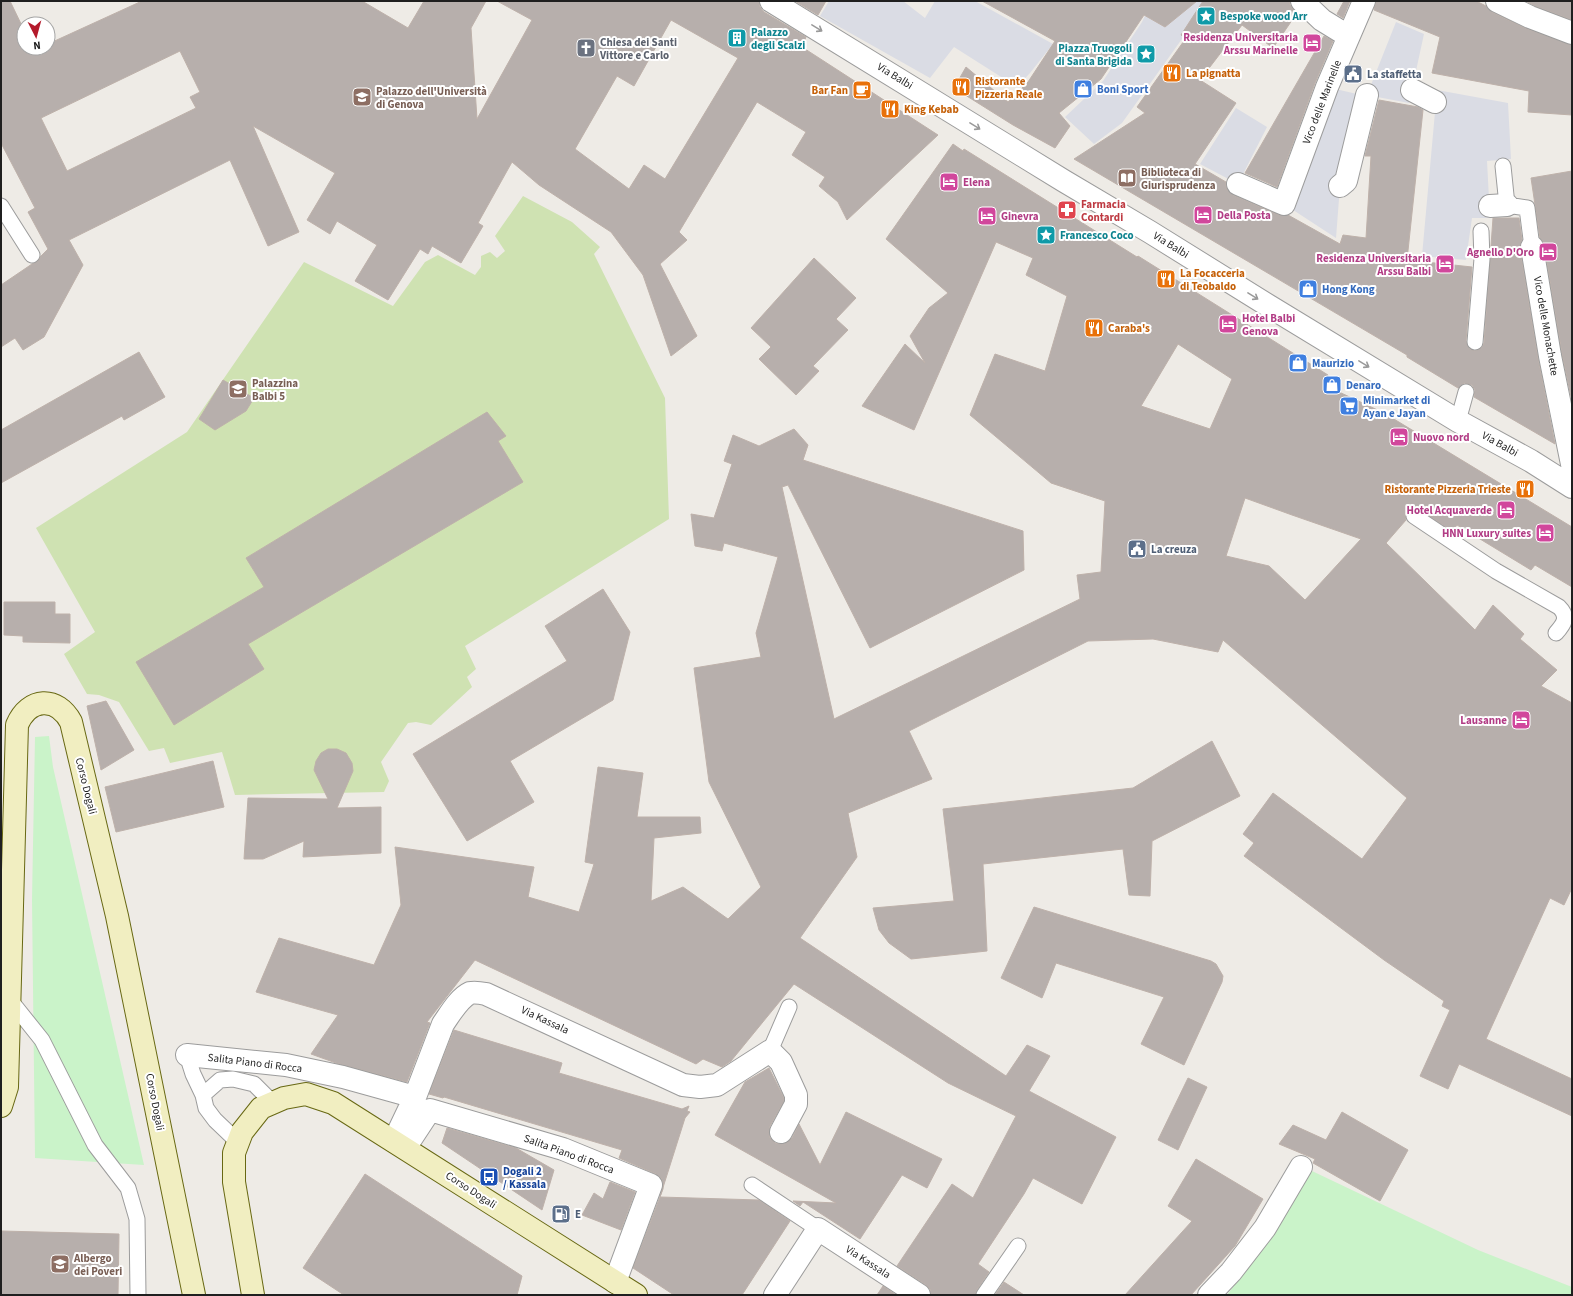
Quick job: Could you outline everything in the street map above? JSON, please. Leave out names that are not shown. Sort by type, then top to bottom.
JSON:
[{"type":"street","name":"Via Balbi","points":[[772,1],[849,40],[1064,181],[1463,423],[1531,461],[1572,487]]},
{"type":"street","points":[[1302,1],[1322,20],[1348,36]]},
{"type":"street","name":"Vico delle Marinelle","points":[[1238,184],[1284,204],[1327,87],[1364,1]]},
{"type":"street","points":[[1498,1],[1530,17],[1572,33]]},
{"type":"street","points":[[1412,90],[1435,102]]},
{"type":"street","points":[[1340,186],[1346,181],[1367,94]]},
{"type":"street","name":"Vico delle Monachette","points":[[1532,247],[1550,356],[1572,464]]},
{"type":"street","name":"Corso Dogali","points":[[1,1106],[7,1087],[17,725],[21,716],[26,710],[34,705],[43,703],[52,704],[60,708],[71,722],[117,916],[194,1295]]},
{"type":"street","name":"Via Kassala","points":[[400,1145],[415,1097],[444,1024],[461,1001],[471,993],[486,994],[493,997],[683,1085],[700,1087],[717,1085],[770,1051]]},
{"type":"street","points":[[770,1051],[781,1062],[796,1095],[796,1104],[781,1132]]},
{"type":"street","name":"Salita Piano di Rocca","points":[[187,1055],[286,1065],[343,1077],[415,1097]]},
{"type":"street","name":"Corso Dogali","points":[[253,1295],[234,1182],[234,1153],[242,1132],[261,1108],[284,1098],[306,1094],[333,1103],[636,1295]]},
{"type":"street","name":"Salita Piano di Rocca","points":[[400,1145],[430,1110],[563,1150],[651,1185],[615,1282]]},
{"type":"street","points":[[1209,1295],[1231,1272],[1265,1228],[1301,1167]]},
{"type":"street","points":[[774,1295],[818,1229]]},
{"type":"street","name":"Via Kassala","points":[[818,1229],[919,1295]]},
{"type":"lane","name":"Vico delle Monachette","points":[[1503,166],[1498,205],[1526,208],[1532,247]]},
{"type":"lane","points":[[1,206],[32,255]]},
{"type":"lane","points":[[1476,342],[1482,259],[1481,231]]},
{"type":"lane","points":[[1463,423],[1466,392]]},
{"type":"lane","points":[[1414,516],[1496,571],[1559,607],[1564,613],[1566,619],[1556,634]]},
{"type":"lane","points":[[10,1000],[42,1040],[95,1145],[128,1188],[137,1219],[138,1295]]},
{"type":"lane","points":[[770,1051],[789,1007]]},
{"type":"lane","points":[[187,1055],[193,1074],[203,1095],[206,1108],[215,1120],[238,1142]]},
{"type":"lane","points":[[203,1095],[220,1080],[233,1079],[254,1084],[272,1102]]},
{"type":"lane","name":"Via Kassala","points":[[752,1185],[818,1229]]},
{"type":"lane","points":[[984,1295],[1018,1246]]},
{"type":"green space","points":[[523,196],[572,222],[600,247],[594,254],[665,398],[669,519],[465,646],[476,669],[467,677],[472,687],[431,725],[416,722],[408,723],[381,762],[389,781],[384,792],[235,795],[222,752],[170,763],[164,748],[149,751],[119,702],[99,695],[87,694],[64,654],[95,632],[36,528],[187,432],[304,262],[393,306],[425,262],[438,255],[475,275],[481,267],[481,256],[490,252],[497,258],[505,251],[495,236]]},
{"type":"green space","points":[[49,736],[53,767],[144,1165],[35,1158],[32,900],[35,737]]},
{"type":"green space","points":[[1312,1171],[1478,1250],[1572,1287],[1572,1295],[1227,1295],[1273,1233]]},
{"type":"shaded area","points":[[829,1],[903,1],[925,18],[935,1],[975,1],[1053,44],[1017,87],[954,47],[930,78],[820,16]]},
{"type":"shaded area","name":"Piazza Truogoli di Santa Brigida","points":[[1152,1],[1209,1],[1122,123],[1094,144],[1065,117],[1103,81],[1142,22]]},
{"type":"shaded area","points":[[1396,22],[1424,34],[1409,103],[1367,95]]},
{"type":"shaded area","points":[[1327,87],[1357,94],[1340,186],[1336,238],[1284,204]]},
{"type":"shaded area","points":[[1437,90],[1508,103],[1511,159],[1487,161],[1490,218],[1472,218],[1466,260],[1422,256]]},
{"type":"shaded area","points":[[1236,108],[1267,127],[1238,184],[1200,164]]},
{"type":"building","points":[[1,1],[10,1],[17,16],[16,16],[16,56],[56,56],[56,40],[142,1],[362,1],[408,28],[424,1],[486,1],[471,28],[477,119],[532,20],[497,1],[759,1],[760,7],[764,12],[806,37],[802,47],[938,135],[847,220],[838,202],[819,186],[825,177],[792,155],[806,132],[757,102],[679,232],[687,240],[660,264],[697,336],[671,356],[643,275],[611,232],[539,185],[512,162],[478,223],[483,226],[461,263],[432,246],[428,254],[420,249],[388,300],[355,281],[377,245],[337,221],[330,234],[307,220],[335,173],[253,126],[299,232],[268,246],[230,160],[69,240],[83,265],[44,337],[23,350],[15,338],[1,347],[1,285],[37,262],[48,249],[28,212],[35,208],[1,143]],"holes":[[[671,20],[738,58],[665,179],[644,165],[629,189],[575,149],[617,76],[634,86]],[[180,51],[200,92],[190,97],[196,108],[67,171],[41,118]]]},
{"type":"building","points":[[795,1],[826,1],[818,15]]},
{"type":"building","points":[[982,1],[1197,1],[1165,27],[1144,15],[1101,79],[1059,113],[1070,126],[1055,148],[1013,125],[954,88],[966,67],[1008,102],[1028,82],[1055,41]]},
{"type":"building","points":[[1203,1],[1290,1],[1290,5],[1297,13],[1273,48],[1242,25],[1200,80],[1236,103],[1195,164],[1226,182],[1228,191],[1233,195],[1279,215],[1288,215],[1340,244],[1343,235],[1366,238],[1371,156],[1365,156],[1379,100],[1418,107],[1423,110],[1407,260],[1472,267],[1466,341],[1470,349],[1475,351],[1482,347],[1484,343],[1493,218],[1519,218],[1522,240],[1520,249],[1538,358],[1555,444],[1474,397],[1475,390],[1472,385],[1464,383],[1458,388],[1407,357],[1407,355],[1074,159],[1145,113],[1137,107],[1186,38],[1181,35]]},
{"type":"building","points":[[1344,1],[1350,1],[1343,18],[1337,14]]},
{"type":"building","points":[[1376,1],[1476,1],[1486,6],[1492,12],[1525,28],[1572,45],[1572,115],[1528,112],[1529,91],[1432,73],[1440,37],[1374,10]]},
{"type":"building","points":[[1526,1],[1572,1],[1572,20],[1535,6]]},
{"type":"building","points":[[1324,36],[1333,41],[1315,83],[1277,187],[1245,173]]},
{"type":"building","points":[[953,144],[963,151],[964,149],[1137,257],[1138,256],[1328,375],[1324,385],[1384,413],[1572,527],[1572,587],[1535,565],[1531,570],[1457,525],[1452,531],[1415,507],[1410,508],[1407,511],[1405,515],[1406,520],[1386,543],[1475,630],[1493,605],[1524,634],[1520,639],[1557,670],[1541,686],[1572,703],[1572,888],[1564,905],[1550,898],[1486,1039],[1572,1079],[1572,1116],[1459,1064],[1448,1089],[1420,1076],[1450,1010],[1442,1006],[1444,1001],[1384,960],[1244,856],[1254,843],[1243,834],[1273,793],[1362,859],[1407,798],[1223,640],[1218,652],[1153,639],[1088,641],[909,731],[932,779],[848,813],[857,857],[800,938],[1006,1076],[1027,1045],[1050,1056],[1029,1091],[1116,1137],[1082,1204],[1033,1178],[978,1264],[989,1272],[975,1295],[931,1295],[930,1289],[926,1285],[897,1266],[952,1184],[973,1198],[1016,1116],[948,1083],[794,984],[731,1061],[722,1067],[703,1059],[696,1064],[475,960],[427,1022],[430,1023],[407,1082],[336,1063],[311,1054],[338,1015],[256,992],[279,938],[374,965],[401,905],[395,847],[534,867],[528,897],[579,912],[594,864],[585,862],[598,767],[643,773],[637,817],[700,817],[701,833],[654,838],[651,901],[683,887],[728,919],[761,887],[709,782],[694,668],[761,657],[756,633],[778,557],[724,543],[722,551],[695,546],[691,514],[714,518],[732,464],[724,461],[733,435],[759,446],[794,429],[808,445],[803,460],[1023,531],[1024,570],[870,648],[788,485],[782,487],[834,719],[1080,599],[1077,575],[1101,572],[1105,501],[1051,483],[970,415],[995,354],[1045,371],[1067,296],[1026,275],[1033,258],[996,242],[914,430],[862,406],[905,344],[925,363],[910,336],[929,308],[948,293],[886,239]],"holes":[[[1178,344],[1232,379],[1210,429],[1141,406]],[[1245,498],[1292,515],[1361,539],[1305,600],[1269,566],[1226,556]]]},
{"type":"building","points":[[1572,171],[1572,401],[1562,354],[1544,245],[1540,238],[1531,178]]},
{"type":"building","points":[[814,258],[856,298],[836,319],[848,330],[813,366],[819,371],[796,395],[759,359],[771,347],[751,328]]},
{"type":"building","points":[[139,352],[165,397],[124,420],[122,416],[1,483],[1,430]]},
{"type":"building","points":[[223,380],[254,398],[246,411],[215,430],[199,419]]},
{"type":"building","points":[[487,412],[506,436],[498,441],[523,482],[248,644],[264,669],[174,725],[136,662],[264,587],[246,558]]},
{"type":"building","points":[[603,589],[630,632],[613,700],[510,761],[534,802],[467,841],[413,754],[567,661],[545,626]]},
{"type":"building","points":[[4,602],[55,602],[55,614],[70,614],[70,643],[23,642],[23,636],[4,635]]},
{"type":"building","points":[[106,701],[134,750],[101,770],[87,706]]},
{"type":"building","points":[[1212,741],[1240,796],[1152,841],[1150,896],[1129,895],[1123,849],[983,864],[987,951],[911,959],[889,943],[879,930],[873,908],[954,901],[943,809],[1133,788]]},
{"type":"building","points":[[328,749],[337,749],[346,753],[352,763],[353,771],[337,808],[381,807],[381,853],[303,857],[304,841],[263,859],[244,859],[248,798],[328,799],[314,770],[316,761],[321,753]]},
{"type":"building","points":[[213,761],[224,807],[116,832],[105,787]]},
{"type":"building","points":[[1034,907],[1211,961],[1216,964],[1223,976],[1222,982],[1184,1065],[1141,1044],[1164,997],[1056,963],[1042,998],[1001,978]]},
{"type":"building","points":[[454,1030],[562,1063],[559,1073],[682,1109],[689,1106],[687,1111],[690,1112],[685,1118],[663,1188],[661,1178],[656,1174],[619,1158],[622,1150],[444,1097],[429,1094]]},
{"type":"building","points":[[769,1068],[784,1098],[784,1101],[770,1126],[770,1138],[775,1143],[782,1144],[788,1142],[792,1138],[799,1124],[820,1165],[846,1112],[942,1159],[927,1188],[902,1175],[860,1239],[803,1202],[800,1206],[793,1201],[836,1203],[715,1135],[745,1082]]},
{"type":"building","points":[[1188,1078],[1207,1087],[1178,1150],[1158,1140]]},
{"type":"building","points":[[1342,1112],[1408,1150],[1380,1201],[1313,1163],[1315,1159],[1279,1144],[1293,1125],[1326,1140]]},
{"type":"building","points":[[447,1128],[516,1148],[554,1170],[542,1210],[442,1143]]},
{"type":"building","points":[[1196,1159],[1263,1199],[1235,1246],[1191,1295],[1125,1295],[1192,1221],[1168,1206]]},
{"type":"building","points":[[365,1174],[522,1276],[517,1295],[344,1295],[303,1268]]},
{"type":"building","points":[[610,1182],[635,1192],[621,1230],[582,1215],[594,1193],[603,1199]]},
{"type":"building","points":[[660,1196],[759,1200],[790,1221],[742,1295],[674,1295],[633,1268]]},
{"type":"building","name":"Albergo dei Poveri","points":[[1,1231],[119,1234],[118,1295],[1,1295]]},
{"type":"building","points":[[1004,1282],[1024,1295],[995,1295]]},
{"type":"building","points":[[883,1286],[896,1295],[877,1295]]},
{"type":"place","name":"Bespoke wood Arr","points":[[1206,16]]},
{"type":"place","name":"Palazzo degli Scalzi","points":[[737,38]]},
{"type":"place","name":"Residenza Universitaria Arssu Marinelle","points":[[1312,43]]},
{"type":"place","name":"Chiesa dei Santi Vittore e Carlo","points":[[586,48]]},
{"type":"place","name":"Piazza Truogoli di Santa Brigida","points":[[1146,54]]},
{"type":"place","name":"La pignatta","points":[[1172,73]]},
{"type":"place","name":"La staffetta","points":[[1353,74]]},
{"type":"place","name":"Ristorante Pizzeria Reale","points":[[961,87]]},
{"type":"place","name":"Boni Sport","points":[[1083,89]]},
{"type":"place","name":"Bar Fan","points":[[862,90]]},
{"type":"place","name":"Palazzo dell'Università di Genova","points":[[362,97]]},
{"type":"place","name":"King Kebab","points":[[890,109]]},
{"type":"place","name":"Biblioteca di Giurisprudenza","points":[[1127,178]]},
{"type":"place","name":"Elena","points":[[949,182]]},
{"type":"place","name":"Farmacia Contardi","points":[[1067,210]]},
{"type":"place","name":"Della Posta","points":[[1203,215]]},
{"type":"place","name":"Ginevra","points":[[987,216]]},
{"type":"place","name":"Francesco Coco","points":[[1046,235]]},
{"type":"place","name":"Agnello D'Oro","points":[[1548,252]]},
{"type":"place","name":"Residenza Universitaria Arssu Balbi","points":[[1445,264]]},
{"type":"place","name":"La Focacceria di Teobaldo","points":[[1166,279]]},
{"type":"place","name":"Hong Kong","points":[[1308,289]]},
{"type":"place","name":"Hotel Balbi Genova","points":[[1228,324]]},
{"type":"place","name":"Caraba's","points":[[1094,328]]},
{"type":"place","name":"Maurizio","points":[[1298,363]]},
{"type":"place","name":"Denaro","points":[[1332,385]]},
{"type":"place","name":"Palazzina Balbi 5","points":[[238,389]]},
{"type":"place","name":"Minimarket di Ayan e Jayan","points":[[1349,406]]},
{"type":"place","name":"Nuovo nord","points":[[1399,437]]},
{"type":"place","name":"Ristorante Pizzeria Trieste","points":[[1525,489]]},
{"type":"place","name":"Hotel Acquaverde","points":[[1506,510]]},
{"type":"place","name":"HNN Luxury suites","points":[[1545,533]]},
{"type":"place","name":"La creuza","points":[[1137,549]]},
{"type":"place","name":"Lausanne","points":[[1521,720]]},
{"type":"place","name":"Dogali 2 / Kassala","points":[[489,1177]]},
{"type":"place","name":"E","points":[[561,1214]]},
{"type":"place","name":"Albergo dei Poveri","points":[[60,1264]]}]
